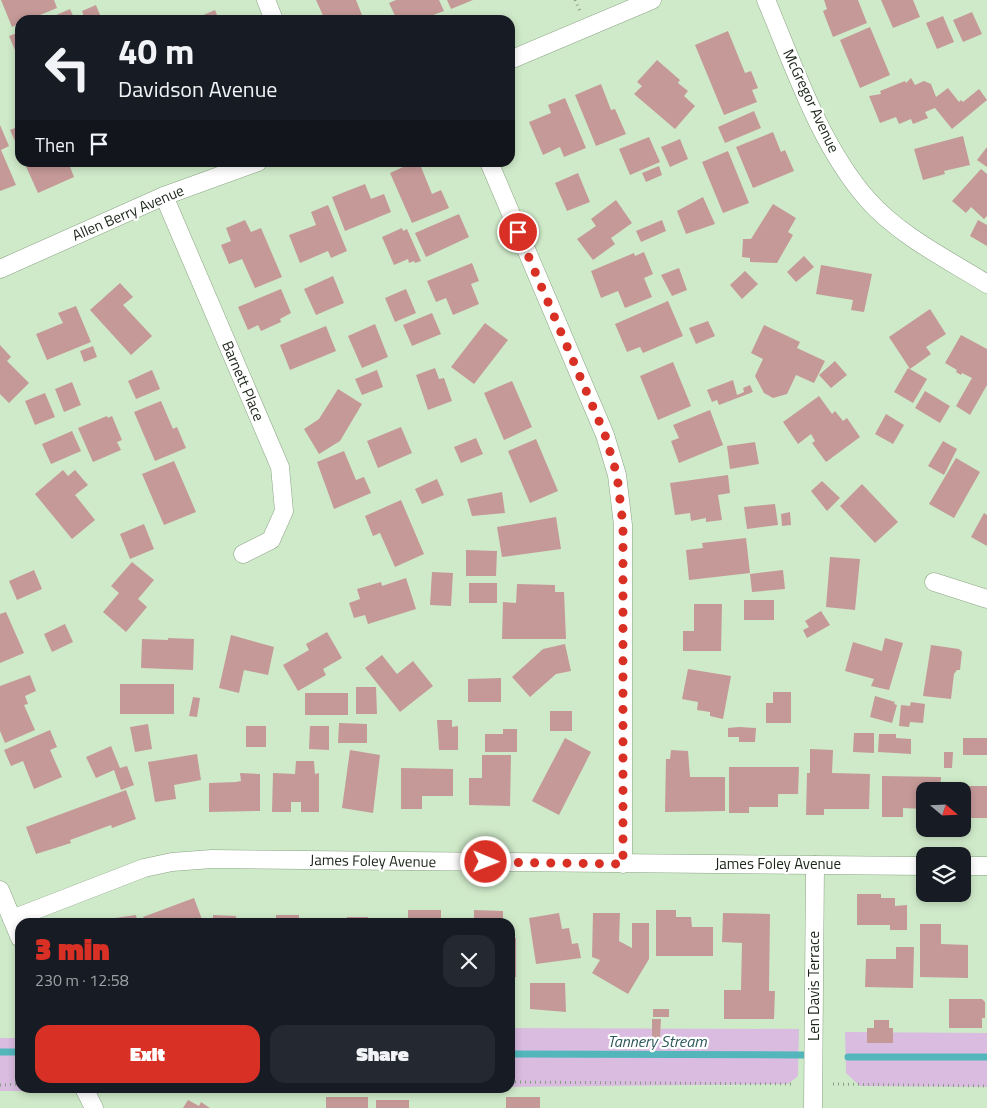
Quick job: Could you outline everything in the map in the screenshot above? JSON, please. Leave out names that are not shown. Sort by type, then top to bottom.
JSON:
[{"type":"street","points":[[266,0],[272,15]]},
{"type":"street","points":[[515,58],[652,0]]},
{"type":"street","name":"McGregor Avenue","points":[[766,0],[814,113],[836,154],[869,201],[927,248],[987,284]]},
{"type":"street","name":"Allen Berry Avenue","points":[[0,269],[164,196],[244,167]]},
{"type":"street","points":[[491,167],[605,435],[617,475],[623,525],[623,864]]},
{"type":"street","name":"Barnett Place","points":[[164,196],[280,467],[284,511],[271,540],[243,554]]},
{"type":"street","points":[[934,582],[987,599]]},
{"type":"street","name":"James Foley Avenue","points":[[12,919],[144,868],[172,862],[212,859],[916,866]]},
{"type":"street","name":"Len Davis Terrace","points":[[813,1108],[815,864]]},
{"type":"street","points":[[971,866],[987,866]]},
{"type":"street","points":[[0,890],[15,926]]},
{"type":"street","points":[[86,1093],[94,1108]]},
{"type":"path","points":[[515,1082],[987,1086]]},
{"type":"path","points":[[0,1084],[15,1084]]},
{"type":"shaded area","points":[[515,1028],[799,1029],[798,1076],[788,1084],[515,1087]]},
{"type":"shaded area","points":[[845,1032],[987,1033],[987,1087],[860,1086],[846,1073]]},
{"type":"shaded area","points":[[0,1038],[15,1038],[15,1091],[0,1091]]},
{"type":"building","points":[[1,0],[54,0],[57,8],[40,15],[15,15],[15,26],[12,27]]},
{"type":"building","points":[[316,0],[356,0],[362,15],[323,15]]},
{"type":"building","points":[[396,0],[439,0],[444,11],[433,15],[395,15],[389,3]]},
{"type":"building","points":[[447,0],[473,0],[451,9]]},
{"type":"building","points":[[824,0],[858,0],[867,23],[833,37],[823,11],[827,9]]},
{"type":"building","points":[[881,0],[913,0],[920,17],[893,28]]},
{"type":"building","points":[[96,5],[100,15],[83,15],[82,11]]},
{"type":"building","points":[[70,9],[73,15],[56,15]]},
{"type":"building","points":[[215,10],[217,15],[203,15]]},
{"type":"building","points":[[972,12],[982,34],[963,42],[953,20]]},
{"type":"building","points":[[943,16],[954,42],[937,49],[926,23]]},
{"type":"building","points":[[870,27],[890,75],[860,88],[840,40]]},
{"type":"building","points":[[728,31],[745,73],[751,71],[758,88],[752,90],[757,102],[724,115],[695,45]]},
{"type":"building","points":[[15,34],[15,50],[9,36]]},
{"type":"building","points":[[657,60],[680,80],[678,83],[688,91],[684,96],[695,106],[675,129],[634,94],[642,86],[637,82]]},
{"type":"building","points":[[911,78],[915,85],[924,81],[931,84],[936,97],[948,88],[959,102],[961,100],[963,102],[979,89],[987,100],[952,129],[935,108],[925,112],[928,118],[913,124],[911,119],[899,124],[896,117],[880,123],[869,96],[881,94],[880,91],[905,81],[906,83]]},
{"type":"building","points":[[601,84],[611,110],[615,109],[626,134],[596,146],[575,95]]},
{"type":"building","points":[[565,98],[586,148],[564,157],[560,147],[543,155],[529,122],[551,113],[548,105]]},
{"type":"building","points":[[754,111],[761,128],[725,143],[718,127]]},
{"type":"building","points":[[0,125],[9,146],[1,150],[16,185],[0,191]]},
{"type":"building","points":[[15,128],[15,141],[10,130]]},
{"type":"building","points":[[773,132],[781,152],[785,150],[794,171],[753,188],[736,147]]},
{"type":"building","points":[[963,136],[970,165],[944,171],[945,174],[923,180],[914,149]]},
{"type":"building","points":[[649,137],[660,162],[630,175],[619,149]]},
{"type":"building","points":[[680,139],[688,159],[670,167],[661,147]]},
{"type":"building","points":[[987,147],[987,167],[977,160]]},
{"type":"building","points":[[728,151],[749,203],[723,213],[702,162]]},
{"type":"building","points":[[659,166],[662,175],[646,182],[642,173]]},
{"type":"building","points":[[26,167],[70,167],[74,177],[38,193]]},
{"type":"building","points":[[403,167],[421,167],[432,194],[441,190],[449,208],[412,223],[390,173]]},
{"type":"building","points":[[981,169],[987,174],[987,216],[984,219],[971,207],[966,213],[952,201]]},
{"type":"building","points":[[578,173],[590,202],[567,211],[555,183]]},
{"type":"building","points":[[365,184],[371,199],[384,194],[391,212],[345,231],[332,197]]},
{"type":"building","points":[[703,197],[715,224],[686,234],[677,211]]},
{"type":"building","points":[[616,200],[632,223],[611,238],[615,244],[593,260],[577,239],[596,226],[591,219]]},
{"type":"building","points":[[773,204],[796,218],[788,232],[793,235],[777,263],[750,262],[750,258],[742,257],[743,239],[751,239]]},
{"type":"building","points":[[328,205],[347,251],[331,258],[328,251],[300,263],[289,235],[316,225],[311,212]]},
{"type":"building","points":[[459,214],[469,237],[426,257],[415,233]]},
{"type":"building","points":[[245,220],[251,232],[261,228],[282,277],[255,288],[242,259],[229,264],[221,245],[231,241],[226,228]]},
{"type":"building","points":[[662,220],[666,231],[641,242],[636,231]]},
{"type":"building","points":[[978,220],[987,225],[987,246],[970,236]]},
{"type":"building","points":[[402,228],[403,231],[407,229],[421,261],[409,263],[408,259],[394,265],[382,237]]},
{"type":"building","points":[[644,252],[653,274],[644,278],[652,297],[625,308],[618,291],[601,298],[591,271],[634,253],[635,256]]},
{"type":"building","points":[[804,256],[814,267],[796,282],[787,272]]},
{"type":"building","points":[[472,263],[479,281],[471,284],[479,304],[453,315],[446,298],[436,302],[427,281]]},
{"type":"building","points":[[821,265],[872,274],[864,312],[851,310],[853,300],[816,294]]},
{"type":"building","points":[[679,268],[687,290],[672,296],[661,275]]},
{"type":"building","points":[[745,271],[758,284],[742,299],[730,285]]},
{"type":"building","points":[[333,276],[344,303],[316,315],[304,289]]},
{"type":"building","points":[[120,283],[133,297],[123,305],[152,336],[131,355],[90,310]]},
{"type":"building","points":[[281,289],[291,313],[280,319],[281,322],[261,331],[258,325],[248,330],[238,307]]},
{"type":"building","points":[[406,289],[416,313],[395,322],[385,298]]},
{"type":"building","points":[[668,301],[683,336],[643,353],[640,347],[627,352],[615,324]]},
{"type":"building","points":[[76,306],[91,342],[47,360],[36,334],[63,323],[58,313]]},
{"type":"building","points":[[930,309],[946,334],[926,347],[931,354],[910,369],[889,337]]},
{"type":"building","points":[[432,313],[441,334],[412,346],[403,325]]},
{"type":"building","points":[[708,321],[715,336],[696,344],[689,328]]},
{"type":"building","points":[[485,323],[508,340],[474,384],[451,367]]},
{"type":"building","points":[[375,324],[388,357],[362,368],[348,336]]},
{"type":"building","points":[[764,325],[800,342],[797,348],[825,361],[814,383],[796,375],[787,394],[773,398],[764,393],[755,376],[763,359],[751,353]]},
{"type":"building","points":[[326,326],[336,351],[290,370],[280,345]]},
{"type":"building","points":[[961,335],[987,349],[987,385],[970,415],[956,406],[972,378],[962,373],[961,375],[956,372],[957,370],[945,363]]},
{"type":"building","points":[[0,345],[11,357],[7,361],[29,383],[9,403],[0,394]]},
{"type":"building","points":[[93,346],[97,357],[84,362],[80,351]]},
{"type":"building","points":[[835,361],[847,375],[831,388],[819,375]]},
{"type":"building","points":[[673,362],[691,406],[658,420],[640,376]]},
{"type":"building","points":[[435,368],[439,379],[444,378],[452,401],[428,410],[416,375]]},
{"type":"building","points":[[908,368],[927,379],[913,403],[894,392]]},
{"type":"building","points":[[152,370],[160,389],[136,399],[128,381]]},
{"type":"building","points":[[377,370],[383,387],[362,395],[355,379]]},
{"type":"building","points":[[733,380],[737,395],[744,392],[743,388],[750,385],[753,392],[719,405],[717,400],[712,402],[707,390]]},
{"type":"building","points":[[512,381],[532,427],[504,440],[484,393]]},
{"type":"building","points":[[72,382],[81,405],[64,412],[55,389]]},
{"type":"building","points":[[338,389],[362,404],[340,441],[319,454],[304,429],[319,419]]},
{"type":"building","points":[[925,391],[950,406],[940,423],[915,408]]},
{"type":"building","points":[[45,393],[55,417],[35,425],[25,401]]},
{"type":"building","points":[[819,396],[832,414],[835,411],[843,421],[847,418],[860,437],[826,462],[812,443],[815,441],[811,434],[798,444],[783,422]]},
{"type":"building","points":[[161,401],[173,429],[177,427],[186,448],[155,461],[134,412]]},
{"type":"building","points":[[710,410],[723,445],[679,463],[671,441],[679,438],[673,425]]},
{"type":"building","points":[[886,414],[904,425],[893,444],[875,434]]},
{"type":"building","points":[[107,416],[108,418],[112,416],[122,440],[117,442],[121,450],[93,462],[78,428]]},
{"type":"building","points":[[401,427],[412,453],[378,468],[367,441]]},
{"type":"building","points":[[72,431],[81,451],[51,464],[42,444]]},
{"type":"building","points":[[476,438],[483,454],[461,463],[454,447]]},
{"type":"building","points":[[536,439],[558,491],[530,503],[508,451]]},
{"type":"building","points":[[943,441],[957,449],[944,475],[928,466]]},
{"type":"building","points":[[755,442],[759,464],[730,469],[727,446]]},
{"type":"building","points":[[344,451],[356,480],[364,477],[371,493],[334,509],[317,462]]},
{"type":"building","points":[[956,458],[980,472],[954,518],[929,504]]},
{"type":"building","points":[[174,461],[196,512],[164,525],[142,474]]},
{"type":"building","points":[[63,470],[68,476],[75,470],[88,485],[75,495],[95,520],[72,539],[35,494]]},
{"type":"building","points":[[728,475],[730,493],[718,495],[722,520],[706,522],[706,518],[691,521],[690,513],[675,515],[670,483]]},
{"type":"building","points":[[437,479],[444,495],[422,504],[415,489]]},
{"type":"building","points":[[822,481],[840,498],[827,511],[811,491]]},
{"type":"building","points":[[862,484],[898,522],[875,543],[840,506]]},
{"type":"building","points":[[502,492],[505,513],[472,516],[467,499]]},
{"type":"building","points":[[401,500],[424,554],[395,567],[380,533],[373,536],[365,516]]},
{"type":"building","points":[[775,504],[778,525],[747,529],[744,507]]},
{"type":"building","points":[[790,512],[791,525],[782,526],[781,514]]},
{"type":"building","points":[[984,513],[987,515],[987,546],[971,537]]},
{"type":"building","points":[[556,517],[561,549],[502,557],[497,527]]},
{"type":"building","points":[[144,524],[154,549],[130,559],[120,534]]},
{"type":"building","points":[[746,538],[750,573],[689,580],[686,550],[703,548],[702,543]]},
{"type":"building","points":[[466,550],[497,551],[496,576],[466,576]]},
{"type":"building","points":[[830,557],[860,559],[855,610],[826,607]]},
{"type":"building","points":[[132,562],[154,580],[138,599],[147,607],[126,632],[103,612],[119,593],[111,586]]},
{"type":"building","points":[[34,570],[42,589],[17,600],[9,581]]},
{"type":"building","points":[[783,570],[785,589],[752,592],[750,574]]},
{"type":"building","points":[[432,572],[453,573],[451,606],[430,605]]},
{"type":"building","points":[[406,578],[416,609],[368,624],[365,615],[354,618],[349,603],[360,599],[357,589],[381,582],[382,586]]},
{"type":"building","points":[[469,583],[497,583],[497,603],[469,603]]},
{"type":"building","points":[[517,584],[555,585],[555,592],[564,592],[566,639],[502,639],[503,602],[516,603]]},
{"type":"building","points":[[744,600],[774,600],[774,620],[744,620]]},
{"type":"building","points":[[694,604],[722,604],[721,651],[683,651],[683,631],[694,631]]},
{"type":"building","points":[[821,611],[830,625],[807,638],[803,630],[809,627],[805,621]]},
{"type":"building","points":[[6,612],[24,653],[0,663],[0,614]]},
{"type":"building","points":[[65,624],[73,642],[52,652],[44,634]]},
{"type":"building","points":[[327,632],[342,658],[323,669],[326,675],[298,691],[283,665],[309,650],[306,644]]},
{"type":"building","points":[[231,635],[274,647],[268,675],[244,670],[239,693],[219,688]]},
{"type":"building","points":[[168,638],[194,639],[193,670],[141,668],[142,639],[168,640]]},
{"type":"building","points":[[885,638],[903,643],[889,690],[871,686],[874,679],[845,671],[853,642],[882,651]]},
{"type":"building","points":[[565,644],[571,671],[556,674],[530,697],[512,677],[543,649]]},
{"type":"building","points":[[931,645],[959,649],[962,652],[960,670],[957,670],[954,674],[951,699],[923,696]]},
{"type":"building","points":[[382,655],[397,674],[413,661],[433,686],[400,712],[365,668]]},
{"type":"building","points":[[688,669],[731,676],[723,719],[710,716],[710,712],[697,710],[698,702],[682,699]]},
{"type":"building","points":[[30,675],[36,691],[25,696],[28,704],[24,705],[35,730],[5,743],[0,731],[0,686]]},
{"type":"building","points":[[501,678],[501,702],[468,702],[468,679]]},
{"type":"building","points":[[120,684],[174,684],[174,714],[120,714]]},
{"type":"building","points":[[356,687],[376,687],[377,714],[356,714]]},
{"type":"building","points":[[773,692],[791,692],[791,723],[766,723],[766,703],[773,703]]},
{"type":"building","points":[[305,693],[348,693],[348,715],[305,715]]},
{"type":"building","points":[[875,696],[895,702],[894,704],[897,705],[892,723],[870,717]]},
{"type":"building","points":[[193,697],[200,698],[197,717],[189,716]]},
{"type":"building","points":[[911,702],[925,704],[923,723],[910,722],[909,727],[899,726],[901,705],[910,706]]},
{"type":"building","points":[[550,711],[572,711],[572,731],[550,731]]},
{"type":"building","points":[[437,720],[452,720],[452,727],[458,726],[458,750],[439,750]]},
{"type":"building","points":[[339,723],[367,724],[367,743],[338,743]]},
{"type":"building","points":[[148,724],[152,749],[135,752],[130,727]]},
{"type":"building","points":[[246,726],[266,726],[266,747],[246,747]]},
{"type":"building","points":[[310,726],[329,726],[329,750],[309,749]]},
{"type":"building","points":[[728,728],[756,728],[755,742],[739,742],[739,737],[728,737]]},
{"type":"building","points":[[503,729],[517,729],[517,752],[485,752],[485,734],[503,734]]},
{"type":"building","points":[[50,730],[57,747],[50,750],[62,777],[34,789],[23,761],[11,766],[4,750]]},
{"type":"building","points":[[854,733],[874,733],[874,753],[853,752]]},
{"type":"building","points":[[879,734],[896,734],[896,738],[911,739],[911,754],[878,752]]},
{"type":"building","points":[[565,738],[591,752],[559,815],[532,801]]},
{"type":"building","points":[[963,738],[987,738],[987,755],[963,755]]},
{"type":"building","points":[[111,746],[120,768],[127,766],[134,785],[121,790],[114,770],[96,778],[86,757]]},
{"type":"building","points":[[810,749],[833,750],[832,773],[870,774],[869,809],[824,809],[824,815],[806,815],[807,773],[810,773]]},
{"type":"building","points":[[350,750],[380,755],[373,813],[342,808]]},
{"type":"building","points":[[671,750],[688,751],[690,777],[725,777],[725,811],[665,812],[666,759],[670,759]]},
{"type":"building","points":[[944,752],[953,752],[952,768],[944,768]]},
{"type":"building","points":[[197,754],[201,780],[174,785],[176,799],[155,802],[148,762]]},
{"type":"building","points":[[482,755],[511,755],[510,806],[469,805],[469,778],[482,778]]},
{"type":"building","points":[[296,761],[314,761],[315,774],[319,773],[319,812],[301,812],[301,802],[291,802],[291,812],[272,812],[273,773],[295,774]]},
{"type":"building","points":[[729,767],[799,767],[798,794],[778,794],[778,807],[749,807],[749,813],[729,813]]},
{"type":"building","points":[[401,768],[453,769],[453,796],[422,796],[422,809],[401,809]]},
{"type":"building","points":[[240,773],[260,774],[260,811],[209,812],[209,783],[241,781]]},
{"type":"building","points":[[882,776],[941,777],[941,782],[916,782],[916,809],[903,808],[903,817],[882,817]]},
{"type":"building","points":[[971,786],[987,786],[987,818],[971,818]]},
{"type":"building","points":[[126,790],[136,819],[112,828],[111,825],[70,840],[71,843],[36,854],[26,827]]},
{"type":"building","points":[[857,894],[881,894],[881,898],[895,898],[895,906],[907,905],[907,930],[890,930],[890,925],[857,925]]},
{"type":"building","points":[[194,898],[202,918],[144,918]]},
{"type":"building","points":[[408,910],[441,910],[441,918],[408,918]]},
{"type":"building","points":[[474,910],[503,911],[503,918],[474,918]]},
{"type":"building","points":[[656,910],[676,910],[676,917],[691,917],[692,927],[713,927],[713,956],[656,956]]},
{"type":"building","points":[[559,913],[562,929],[569,928],[572,944],[578,943],[581,958],[536,964],[529,918]]},
{"type":"building","points":[[593,913],[620,913],[619,941],[632,948],[632,923],[649,923],[649,959],[628,994],[592,973],[600,960],[592,957]]},
{"type":"building","points":[[723,913],[770,914],[769,991],[775,991],[774,1019],[724,1019],[724,990],[741,990],[742,943],[722,942]]},
{"type":"building","points":[[136,915],[136,918],[115,918]]},
{"type":"building","points":[[213,915],[236,916],[236,918],[213,918]]},
{"type":"building","points":[[276,915],[299,915],[299,918],[276,918]]},
{"type":"building","points":[[347,917],[368,917],[368,918]]},
{"type":"building","points":[[920,924],[941,924],[941,944],[968,945],[968,978],[920,977]]},
{"type":"building","points":[[515,938],[516,938],[515,977]]},
{"type":"building","points":[[896,947],[914,947],[913,988],[865,987],[866,959],[896,959]]},
{"type":"building","points":[[530,983],[565,983],[566,1012],[530,1009]]},
{"type":"building","points":[[949,999],[982,999],[985,1002],[985,1018],[982,1018],[982,1028],[949,1028]]},
{"type":"building","points":[[653,1009],[669,1009],[669,1017],[653,1017]]},
{"type":"building","points":[[652,1019],[661,1019],[660,1038],[652,1038]]},
{"type":"building","points":[[874,1020],[889,1020],[889,1028],[893,1028],[893,1043],[867,1043],[867,1028],[874,1028]]},
{"type":"building","points":[[326,1097],[368,1097],[368,1108],[326,1108]]},
{"type":"building","points":[[506,1097],[540,1097],[540,1108],[506,1108]]},
{"type":"building","points":[[188,1100],[199,1106],[201,1102],[210,1108],[183,1108]]},
{"type":"building","points":[[376,1100],[409,1100],[409,1108],[376,1108]]},
{"type":"waterway","name":"Tannery Stream","points":[[0,1052],[15,1052]]},
{"type":"waterway","name":"Tannery Stream","points":[[515,1054],[803,1055]]},
{"type":"waterway","name":"Tannery Stream","points":[[848,1057],[987,1057]]},
{"type":"route","points":[[486,862],[623,864],[624,582],[623,525],[617,475],[605,435],[518,232]]}]
